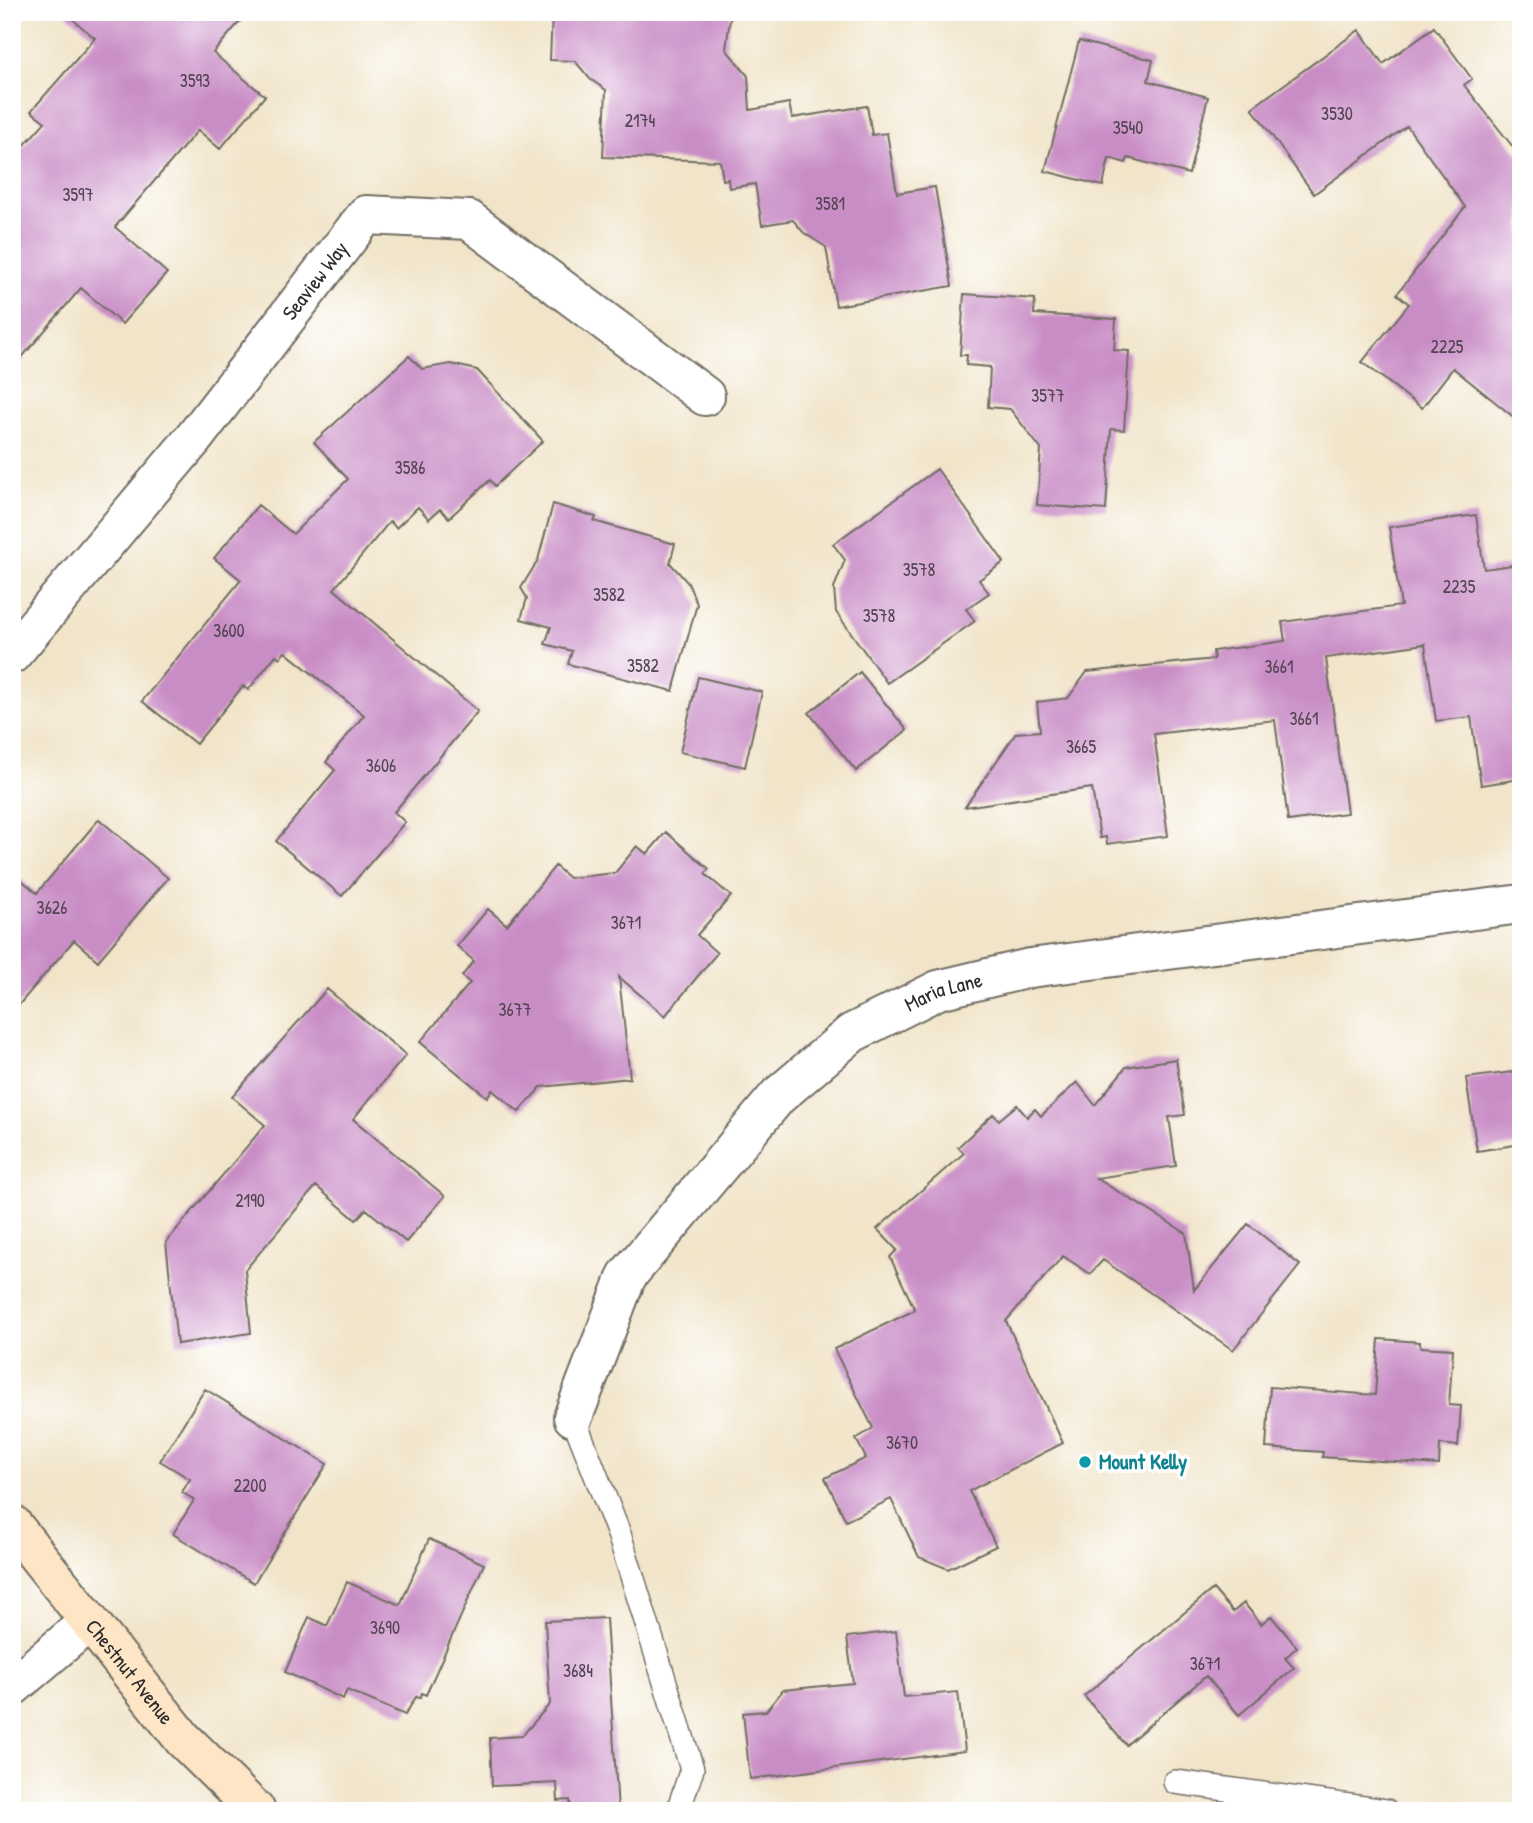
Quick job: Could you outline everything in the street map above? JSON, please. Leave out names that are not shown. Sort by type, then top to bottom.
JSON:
[{"type":"main road","name":"Chestnut Avenue","points":[[12,1524],[183,1739],[256,1811]]},
{"type":"street","name":"Seaview Way","points":[[12,654],[194,438],[366,215],[469,220],[705,396]]},
{"type":"street","name":"Maria Lane","points":[[573,1417],[627,1276],[778,1096],[852,1033],[937,990],[1030,968],[1521,904]]},
{"type":"street","points":[[12,1686],[89,1622]]},
{"type":"lane","points":[[573,1417],[619,1534],[692,1769],[678,1811]]},
{"type":"lane","points":[[1175,1782],[1386,1811]]},
{"type":"building","points":[[64,12],[248,12],[213,53],[265,96],[220,149],[198,130],[115,227],[167,273],[122,324],[81,288],[12,369],[12,159],[45,122],[31,111],[95,38]]},
{"type":"building","points":[[552,12],[731,12],[726,49],[748,76],[750,110],[789,103],[792,118],[867,106],[872,135],[887,133],[897,193],[935,187],[952,286],[836,306],[826,247],[804,233],[793,220],[762,225],[755,184],[729,188],[728,179],[723,180],[720,161],[603,157],[606,90],[590,79],[575,61],[550,60]]},
{"type":"building","points":[[1434,27],[1472,79],[1464,85],[1521,157],[1521,423],[1453,368],[1422,408],[1362,362],[1409,304],[1397,294],[1465,207],[1407,126],[1314,194],[1252,108],[1359,30],[1383,64]]},
{"type":"building","points":[[1079,41],[1153,60],[1148,81],[1208,97],[1189,174],[1128,158],[1126,163],[1109,158],[1103,186],[1045,171]]},
{"type":"building","points":[[964,294],[1035,299],[1034,314],[1116,319],[1114,350],[1129,351],[1124,430],[1111,429],[1106,510],[1037,505],[1041,449],[1010,409],[988,407],[990,367],[966,365],[967,355],[960,355]]},
{"type":"building","points":[[409,356],[422,369],[451,364],[477,370],[543,441],[495,486],[490,480],[449,518],[440,509],[429,519],[418,507],[396,528],[390,521],[334,589],[478,711],[394,812],[405,822],[342,896],[276,841],[335,770],[326,762],[364,715],[285,652],[280,658],[276,655],[248,690],[243,686],[196,744],[142,701],[241,580],[214,558],[258,505],[293,534],[348,479],[314,442]]},
{"type":"building","points":[[937,469],[1004,562],[979,580],[989,593],[966,609],[975,621],[887,683],[836,612],[834,588],[845,560],[833,544]]},
{"type":"building","points":[[553,504],[596,517],[594,521],[675,544],[670,563],[688,583],[697,604],[673,691],[568,664],[572,651],[545,644],[551,627],[521,619],[527,598],[521,588],[538,560]]},
{"type":"building","points":[[1476,515],[1484,569],[1521,564],[1521,779],[1481,785],[1471,717],[1436,721],[1425,644],[1326,658],[1347,813],[1288,821],[1275,720],[1154,734],[1168,836],[1107,844],[1106,837],[1100,838],[1092,788],[965,807],[1016,733],[1040,731],[1037,702],[1068,698],[1087,672],[1214,659],[1213,651],[1285,641],[1282,622],[1401,606],[1389,527]]},
{"type":"building","points":[[860,672],[907,730],[856,771],[809,713]]},
{"type":"building","points":[[698,677],[762,692],[745,767],[680,752]]},
{"type":"building","points":[[99,819],[168,878],[98,961],[74,940],[12,1013],[12,872],[37,893]]},
{"type":"building","points":[[666,832],[709,869],[705,874],[731,896],[697,935],[717,953],[665,1016],[619,977],[630,1078],[541,1087],[519,1112],[492,1090],[487,1097],[420,1042],[470,983],[462,976],[474,961],[457,946],[488,909],[507,925],[555,866],[569,878],[615,873],[637,846],[647,854]]},
{"type":"building","points":[[327,989],[406,1055],[353,1119],[445,1196],[406,1242],[366,1209],[356,1220],[316,1186],[245,1270],[251,1333],[177,1344],[166,1242],[265,1125],[232,1097]]},
{"type":"building","points":[[1176,1059],[1185,1115],[1169,1117],[1176,1166],[1096,1178],[1186,1233],[1194,1290],[1248,1224],[1300,1265],[1233,1350],[1103,1260],[1090,1274],[1063,1256],[1006,1321],[1063,1443],[969,1491],[996,1546],[948,1569],[919,1557],[891,1499],[846,1521],[825,1478],[866,1458],[856,1439],[873,1428],[834,1349],[915,1310],[890,1257],[897,1250],[877,1229],[964,1153],[958,1147],[993,1114],[999,1120],[1017,1105],[1027,1117],[1035,1109],[1041,1116],[1077,1082],[1095,1105],[1126,1067]]},
{"type":"building","points":[[1521,1071],[1521,1144],[1477,1151],[1466,1078]]},
{"type":"building","points":[[1379,1339],[1420,1342],[1420,1347],[1453,1349],[1449,1405],[1461,1406],[1458,1446],[1440,1444],[1439,1465],[1322,1457],[1323,1452],[1266,1448],[1270,1387],[1375,1395]]},
{"type":"building","points":[[205,1389],[327,1464],[254,1583],[173,1534],[194,1500],[182,1492],[190,1479],[160,1461]]},
{"type":"building","points":[[429,1539],[484,1564],[426,1695],[422,1693],[420,1698],[416,1697],[405,1715],[347,1690],[343,1699],[285,1672],[309,1617],[327,1626],[347,1582],[400,1605]]},
{"type":"building","points":[[1213,1589],[1233,1612],[1244,1603],[1261,1624],[1271,1616],[1297,1647],[1285,1658],[1294,1668],[1239,1715],[1206,1676],[1126,1745],[1084,1696]]},
{"type":"building","points":[[606,1618],[618,1811],[571,1811],[570,1800],[558,1801],[557,1783],[492,1786],[490,1738],[522,1736],[550,1704],[545,1621]]},
{"type":"building","points":[[896,1631],[904,1697],[958,1692],[965,1751],[750,1779],[743,1713],[766,1711],[783,1690],[853,1683],[847,1637]]},
{"type":"place","name":"Mount Kelly","points":[[1085,1462]]}]
